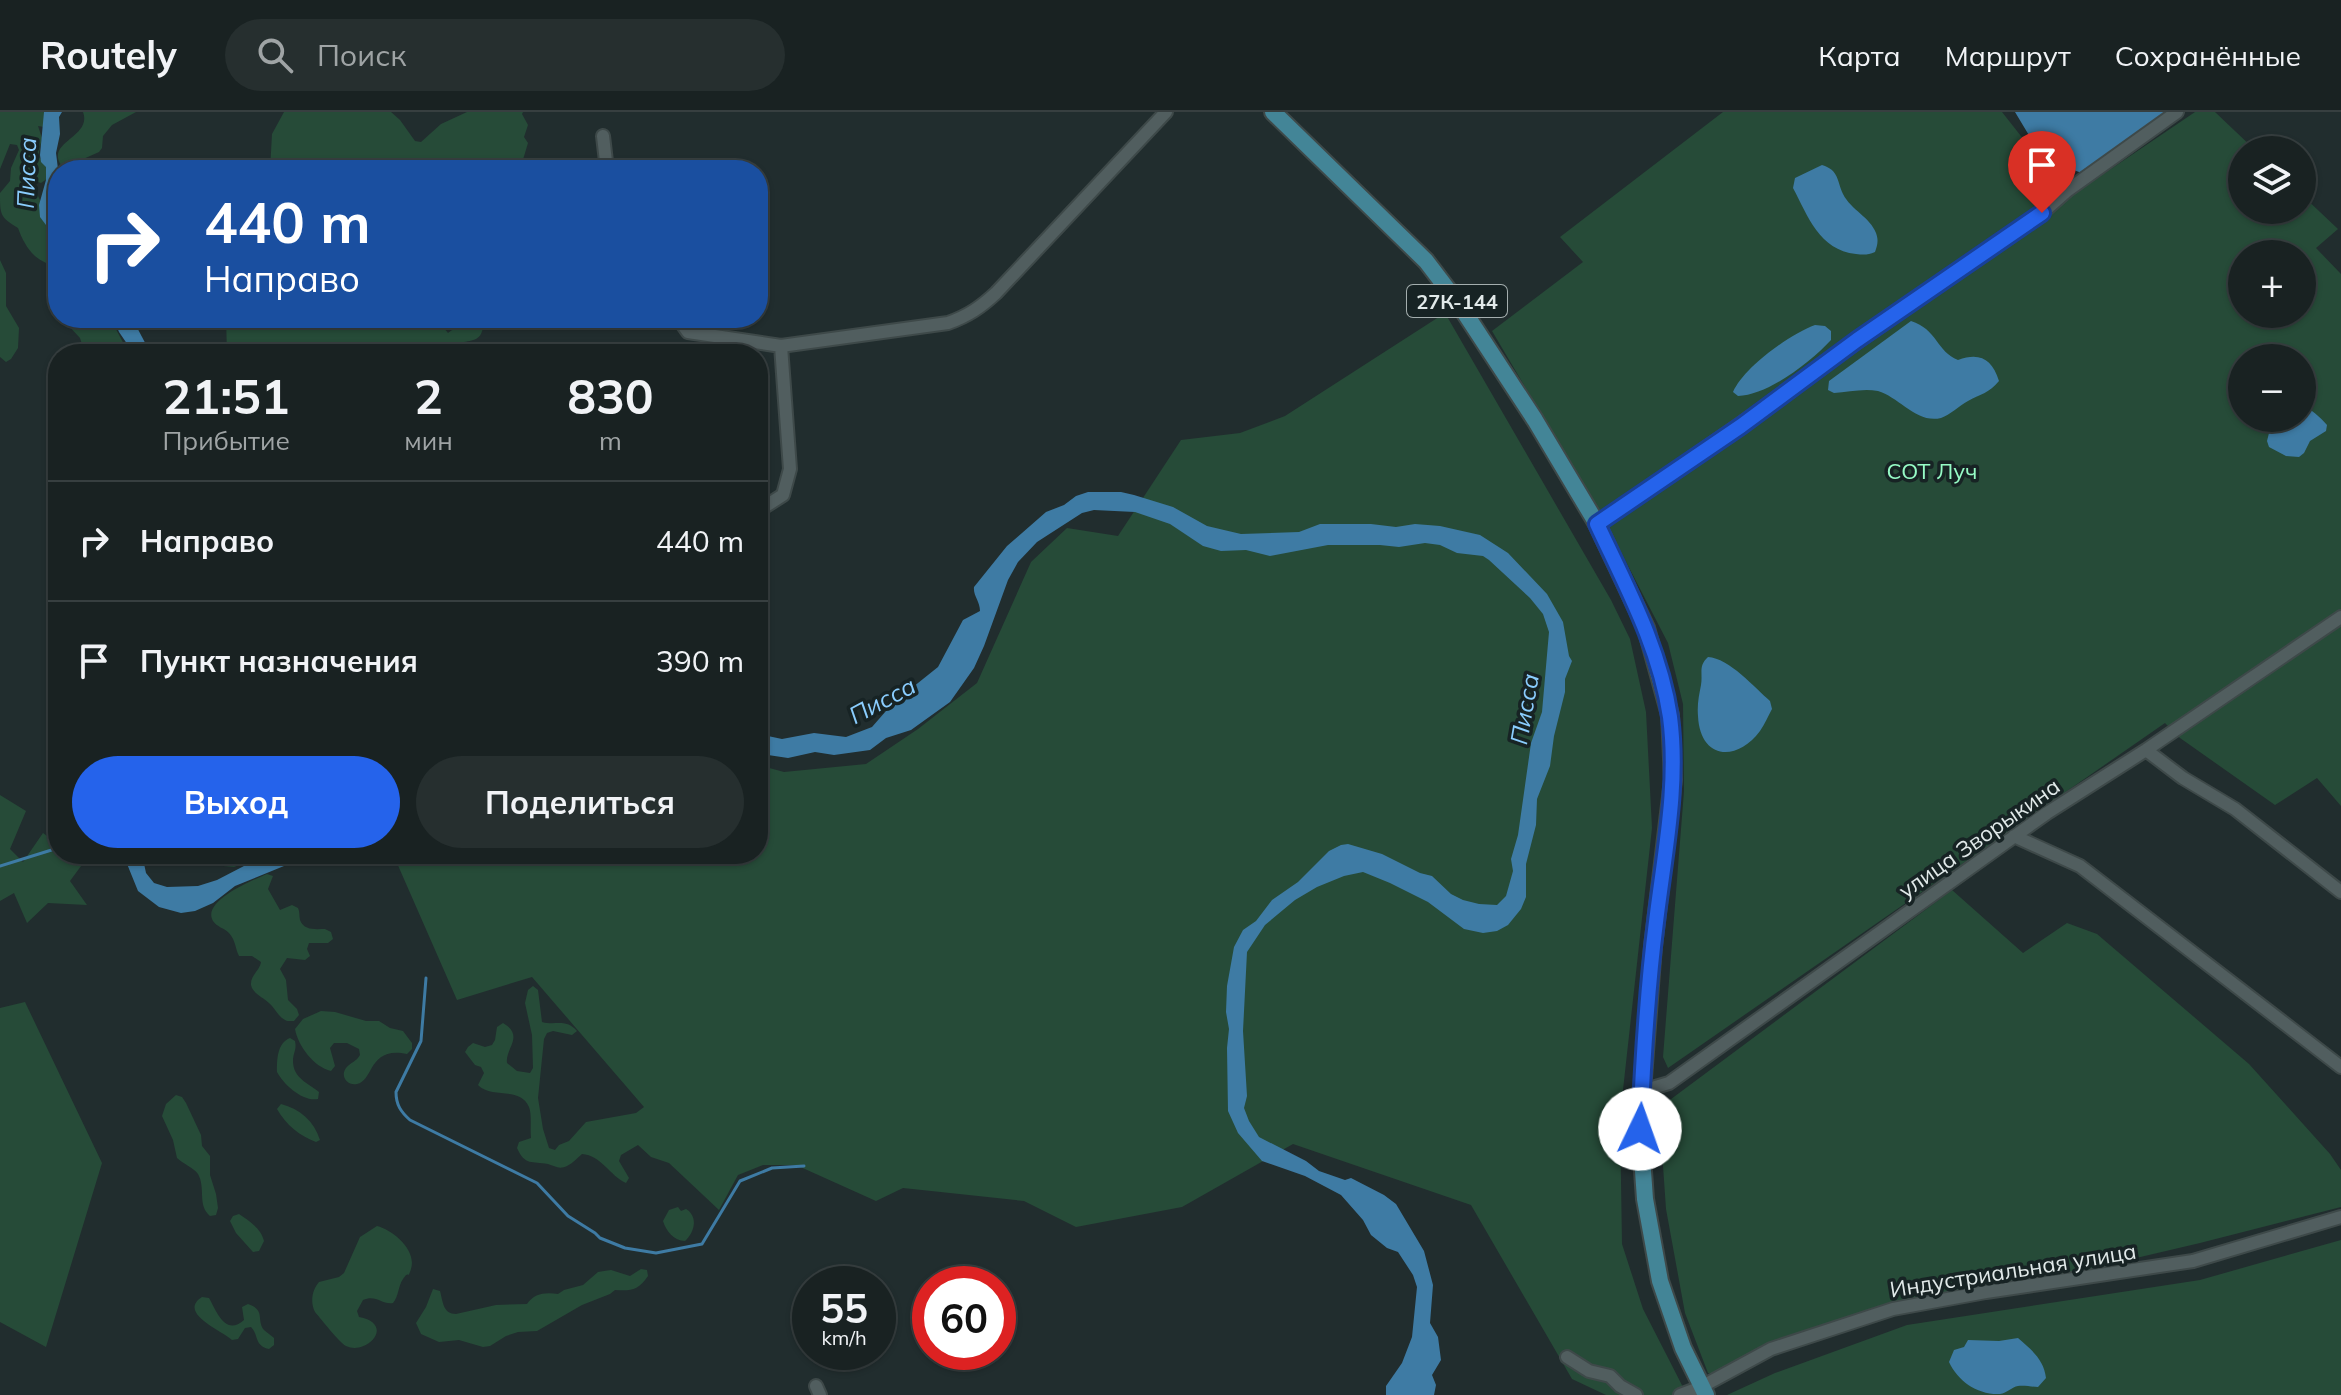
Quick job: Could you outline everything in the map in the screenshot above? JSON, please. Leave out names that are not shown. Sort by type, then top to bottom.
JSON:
[{"type":"main road","name":"27К-144","points":[[1273,112],[1426,261],[1444,283],[1535,420],[1597,524],[1646,628],[1670,715],[1673,780],[1653,946],[1642,1091],[1640,1129],[1645,1199],[1660,1281],[1683,1348],[1704,1391]]},
{"type":"street","points":[[768,344],[781,346],[948,323],[981,307],[1166,112]]},
{"type":"street","points":[[1597,524],[2042,213],[2068,190],[2177,112]]},
{"type":"street","points":[[603,136],[606,160]]},
{"type":"street","points":[[685,328],[688,332],[768,344]]},
{"type":"street","points":[[768,505],[783,495],[790,469],[781,346]]},
{"type":"street","name":"улица Зворыкина","points":[[1642,1091],[1669,1083],[2014,836],[2341,617]]},
{"type":"street","points":[[2146,750],[2183,778],[2235,809],[2341,892]]},
{"type":"street","points":[[2014,836],[2080,866],[2341,1067]]},
{"type":"street","name":"Индустриальная улица","points":[[1680,1395],[1704,1391],[1771,1349],[1893,1309],[2193,1261],[2341,1217]]},
{"type":"street","points":[[1567,1357],[1589,1371],[1610,1376],[1636,1395]]},
{"type":"green space","points":[[0,112],[56,112],[44,127],[38,126],[42,138],[38,156],[47,166],[47,179],[41,183],[35,181],[33,186],[48,216],[48,264],[36,257],[18,228],[2,215],[0,193],[10,181],[11,168],[19,150],[17,145],[10,144],[0,169]]},
{"type":"green space","points":[[83,112],[136,112],[112,125],[103,136],[99,152],[81,160],[59,160],[62,146],[81,129]]},
{"type":"green space","points":[[284,112],[391,112],[415,141],[421,142],[441,124],[467,112],[523,112],[528,125],[524,137],[528,143],[523,160],[271,160],[272,134]]},
{"type":"green space","name":"СОТ Луч","points":[[1723,112],[2002,112],[2028,145],[2077,192],[2195,112],[2215,112],[2240,136],[2228,136],[2228,224],[2316,224],[2316,208],[2338,229],[2316,248],[2341,274],[2341,806],[2317,778],[2275,805],[2180,738],[2165,723],[1668,1068],[1663,1057],[1684,791],[1683,704],[1668,643],[1608,527],[1492,331],[1583,262],[1560,237]]},
{"type":"green space","points":[[0,260],[6,273],[6,306],[19,328],[18,348],[6,362],[0,357]]},
{"type":"green space","points":[[1445,313],[1611,600],[1630,639],[1646,712],[1652,828],[1620,1117],[1622,1244],[1643,1309],[1687,1395],[1606,1395],[1572,1379],[1471,1205],[1293,1144],[1182,1207],[1076,1227],[1024,1201],[903,1188],[876,1201],[796,1165],[763,1165],[738,1175],[719,1210],[669,1163],[651,1157],[638,1145],[621,1155],[619,1161],[629,1178],[626,1183],[589,1155],[582,1154],[562,1168],[523,1158],[517,1148],[519,1142],[531,1138],[529,1107],[519,1097],[478,1085],[484,1073],[465,1052],[473,1043],[485,1047],[492,1045],[497,1027],[503,1023],[513,1033],[507,1063],[517,1071],[530,1073],[533,1068],[532,1035],[525,1003],[528,990],[533,986],[538,990],[542,1022],[564,1023],[577,1031],[572,1035],[553,1031],[547,1033],[544,1039],[538,1098],[549,1148],[555,1150],[569,1141],[586,1122],[636,1113],[644,1107],[532,977],[457,1000],[397,864],[768,864],[768,768],[784,772],[866,764],[918,729],[977,683],[1031,562],[1067,528],[1118,536],[1181,440],[1240,433],[1285,416]]},
{"type":"green space","points":[[71,328],[115,328],[124,344],[82,344]]},
{"type":"green space","points":[[226,328],[444,328],[448,333],[456,328],[483,328],[478,338],[461,344],[227,344]]},
{"type":"green space","points":[[0,795],[26,811],[10,849],[23,862],[43,833],[48,837],[48,864],[83,864],[70,881],[87,905],[48,903],[27,923],[14,893],[0,901]]},
{"type":"green space","points":[[203,864],[243,864],[234,867]]},
{"type":"green space","points":[[267,874],[273,876],[268,889],[280,910],[292,905],[298,908],[304,926],[325,929],[331,932],[333,939],[328,943],[309,943],[307,949],[310,956],[305,960],[287,958],[280,969],[286,980],[288,1000],[299,1015],[294,1021],[282,1018],[254,991],[251,982],[261,962],[252,956],[239,956],[231,936],[213,921],[211,913],[214,906],[230,892]]},
{"type":"green space","points":[[1952,890],[2023,953],[2067,923],[2097,934],[2249,1064],[2330,1154],[2341,1170],[2341,1207],[2085,1270],[1956,1291],[1871,1312],[1724,1375],[1708,1373],[1685,1313],[1666,1209],[1659,1108]]},
{"type":"green space","points":[[25,1002],[102,1163],[46,1347],[0,1322],[0,1008]]},
{"type":"green space","points":[[321,1011],[379,1021],[403,1031],[412,1043],[412,1049],[407,1054],[385,1055],[362,1082],[350,1083],[344,1077],[344,1071],[360,1055],[359,1049],[347,1043],[334,1043],[330,1048],[335,1066],[331,1071],[313,1060],[297,1036],[295,1029],[303,1019]]},
{"type":"green space","points":[[290,1038],[295,1041],[293,1061],[296,1072],[319,1092],[318,1099],[294,1092],[277,1072],[280,1048]]},
{"type":"green space","points":[[176,1095],[186,1103],[201,1135],[202,1146],[210,1156],[210,1175],[218,1208],[216,1215],[210,1216],[206,1212],[198,1174],[177,1158],[162,1116],[166,1104]]},
{"type":"green space","points":[[281,1104],[305,1117],[320,1140],[310,1140],[289,1125],[277,1109]]},
{"type":"green space","points":[[678,1207],[681,1211],[686,1209],[693,1216],[693,1229],[685,1241],[671,1235],[663,1221],[669,1210]]},
{"type":"green space","points":[[239,1214],[260,1232],[264,1241],[259,1251],[253,1252],[236,1233],[230,1221]]},
{"type":"green space","points":[[377,1226],[390,1232],[407,1248],[411,1269],[401,1282],[393,1303],[372,1298],[363,1300],[357,1311],[359,1317],[376,1326],[377,1332],[369,1343],[354,1348],[346,1346],[315,1312],[312,1296],[319,1282],[344,1273],[360,1237]]},
{"type":"green space","points":[[2341,1240],[2341,1395],[1727,1395],[1775,1373],[1907,1325],[2200,1280]]},
{"type":"green space","points":[[641,1269],[647,1270],[648,1276],[637,1287],[615,1290],[537,1331],[518,1332],[490,1346],[459,1340],[439,1342],[421,1334],[416,1323],[433,1289],[440,1291],[446,1310],[456,1314],[496,1305],[527,1304],[541,1294],[558,1294],[583,1285],[598,1272],[611,1270],[630,1276]]},
{"type":"green space","points":[[202,1297],[209,1298],[226,1324],[244,1320],[242,1307],[248,1304],[254,1306],[264,1330],[274,1338],[274,1345],[269,1349],[261,1345],[251,1327],[245,1328],[238,1339],[232,1340],[212,1327],[195,1309]]},
{"type":"water","points":[[44,112],[62,112],[59,117],[57,160],[48,160],[48,228],[40,217],[39,205],[46,167],[40,155]]},
{"type":"water","points":[[2015,112],[2172,112],[2082,173],[2050,162]]},
{"type":"water","points":[[1822,165],[1835,173],[1846,200],[1873,227],[1877,238],[1875,252],[1864,255],[1843,251],[1816,230],[1793,188],[1795,178]]},
{"type":"water","points":[[1911,321],[1926,329],[1945,352],[1958,360],[1973,357],[1984,359],[1993,367],[1999,381],[1948,415],[1932,419],[1916,414],[1878,391],[1834,393],[1828,390],[1829,381]]},
{"type":"water","points":[[1815,325],[1825,326],[1831,331],[1831,340],[1812,358],[1762,390],[1738,396],[1733,392],[1747,372],[1769,352]]},
{"type":"water","points":[[117,328],[137,328],[146,344],[127,344]]},
{"type":"water","points":[[2316,415],[2327,425],[2326,431],[2310,441],[2299,457],[2286,456],[2269,447],[2269,432],[2316,432]]},
{"type":"water","points":[[1088,492],[1121,492],[1173,507],[1207,526],[1241,534],[1299,532],[1320,524],[1396,527],[1415,524],[1480,535],[1508,553],[1547,594],[1563,622],[1572,661],[1565,679],[1550,766],[1537,799],[1536,825],[1526,864],[1526,897],[1508,925],[1483,933],[1464,929],[1428,902],[1363,872],[1317,887],[1295,900],[1265,925],[1247,952],[1243,1031],[1247,1096],[1244,1108],[1249,1121],[1259,1137],[1319,1171],[1345,1180],[1351,1178],[1396,1204],[1424,1251],[1433,1285],[1430,1323],[1438,1337],[1441,1360],[1432,1375],[1436,1385],[1434,1395],[1386,1395],[1386,1386],[1402,1363],[1412,1337],[1417,1287],[1398,1252],[1387,1248],[1371,1235],[1363,1220],[1341,1195],[1305,1176],[1262,1161],[1238,1133],[1228,1111],[1227,986],[1234,947],[1243,930],[1256,921],[1272,900],[1298,882],[1329,851],[1341,845],[1348,844],[1382,854],[1432,876],[1451,894],[1463,900],[1497,905],[1506,896],[1513,871],[1511,859],[1518,835],[1531,743],[1542,712],[1549,632],[1543,614],[1489,560],[1483,556],[1457,553],[1440,545],[1328,545],[1270,556],[1203,546],[1170,524],[1135,512],[1094,510],[1082,513],[1037,542],[1018,562],[974,668],[950,702],[911,730],[886,738],[870,750],[834,755],[815,752],[788,758],[768,755],[768,736],[782,739],[814,733],[846,737],[872,727],[893,703],[938,667],[963,620],[980,611],[974,587],[1007,546],[1046,512]]},
{"type":"water","points":[[1708,657],[1724,662],[1741,674],[1770,701],[1772,709],[1751,741],[1730,752],[1712,748],[1700,730],[1698,708],[1702,670]]},
{"type":"water","points":[[127,864],[144,864],[146,873],[154,883],[167,887],[198,886],[248,864],[287,864],[235,886],[213,903],[195,911],[181,913],[159,907],[138,891]]},
{"type":"water","points":[[2018,1338],[2043,1366],[2046,1378],[2038,1387],[2018,1386],[2000,1394],[1984,1392],[1963,1381],[1949,1362],[1954,1350],[1964,1347],[1968,1340]]},
{"type":"waterway","points":[[0,866],[48,851]]},
{"type":"waterway","points":[[426,978],[421,1041],[396,1092],[402,1111],[410,1120],[537,1183],[568,1216],[600,1238],[625,1248],[656,1253],[702,1244],[740,1181],[772,1168],[804,1166]]},
{"type":"route","points":[[1640,1129],[1653,946],[1673,780],[1673,746],[1663,683],[1646,628],[1597,524],[2042,213]]},
{"type":"water label","name":"Писса","points":[[26,173]]},
{"type":"water label","name":"Писса","points":[[882,700]]},
{"type":"water label","name":"Писса","points":[[1524,709]]}]
